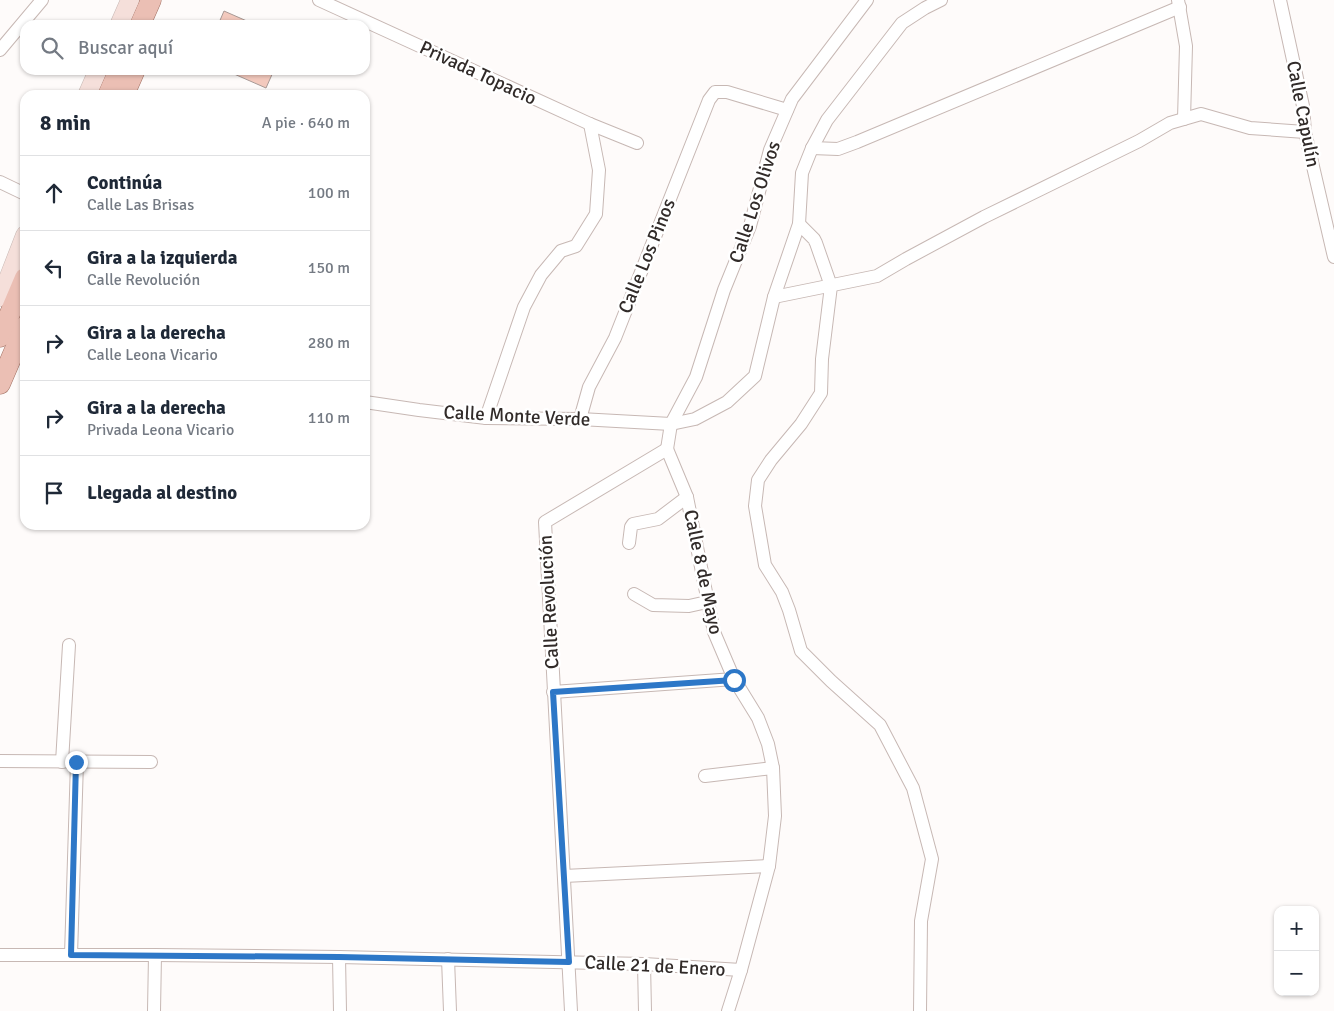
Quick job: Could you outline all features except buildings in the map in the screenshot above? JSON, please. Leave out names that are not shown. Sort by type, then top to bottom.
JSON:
[{"type":"main road","points":[[142,20],[151,0]]},
{"type":"main road","points":[[156,20],[165,0]]},
{"type":"main road","points":[[110,90],[117,75]]},
{"type":"main road","points":[[126,90],[133,75]]},
{"type":"main road","points":[[0,336],[15,288]]},
{"type":"main road","points":[[0,384],[20,338]]},
{"type":"street","points":[[25,20],[42,0]]},
{"type":"street","points":[[121,20],[130,0]]},
{"type":"street","name":"Privada Topacio","points":[[319,0],[363,20]]},
{"type":"street","name":"Calle Los Olivos","points":[[667,449],[671,424],[696,377],[724,290],[750,226],[770,150],[792,99],[867,0]]},
{"type":"street","name":"Calle Monte Verde","points":[[370,403],[486,418],[580,419],[671,424],[695,420],[727,402],[756,376],[774,296],[799,224],[802,173],[812,148],[827,120],[902,23],[941,0]]},
{"type":"street","name":"Calle Capulín","points":[[1280,0],[1303,106],[1305,132],[1334,257]]},
{"type":"street","points":[[812,148],[838,149],[857,142],[1179,3],[1186,46],[1184,119]]},
{"type":"street","name":"Privada Topacio","points":[[370,23],[590,124],[637,143]]},
{"type":"street","points":[[0,50],[20,26]]},
{"type":"street","points":[[89,90],[96,75]]},
{"type":"street","name":"Calle Los Pinos","points":[[580,419],[589,386],[615,338],[709,100],[714,92],[727,92],[788,110]]},
{"type":"street","points":[[774,296],[877,276],[984,217],[1139,141],[1170,123],[1201,114],[1250,128],[1305,132]]},
{"type":"street","points":[[486,418],[524,307],[541,275],[561,251],[576,246],[596,214],[599,170],[590,124]]},
{"type":"street","points":[[0,182],[20,192]]},
{"type":"street","points":[[799,224],[814,239],[831,286],[822,359],[821,393],[802,424],[771,460],[758,480],[755,506],[764,565],[782,592],[801,651],[831,681],[880,724],[913,788],[932,859],[921,920],[920,1011]]},
{"type":"street","points":[[15,288],[20,262]]},
{"type":"street","name":"Calle 8 de Mayo","points":[[667,449],[687,496],[714,632],[734,680],[758,718],[768,744],[773,768],[775,816],[769,866],[728,1011]]},
{"type":"street","name":"Calle Revolución","points":[[571,1011],[545,522],[667,449]]},
{"type":"street","points":[[629,543],[633,524],[658,519],[687,496]]},
{"type":"street","points":[[634,594],[653,605],[689,606],[707,602]]},
{"type":"street","points":[[62,762],[69,645]]},
{"type":"street","points":[[553,692],[734,680]]},
{"type":"street","points":[[0,761],[152,762]]},
{"type":"street","points":[[71,955],[76,762]]},
{"type":"street","points":[[705,776],[773,768]]},
{"type":"street","points":[[564,876],[769,866]]},
{"type":"street","name":"Calle 21 de Enero","points":[[0,955],[448,959],[644,964],[741,970]]},
{"type":"street","points":[[154,1011],[155,955]]},
{"type":"street","points":[[339,957],[340,1011]]},
{"type":"street","points":[[448,959],[450,1011]]},
{"type":"street","points":[[644,964],[645,1011]]},
{"type":"route","points":[[76,762],[71,955],[339,957],[569,962],[553,692],[734,680]]}]
